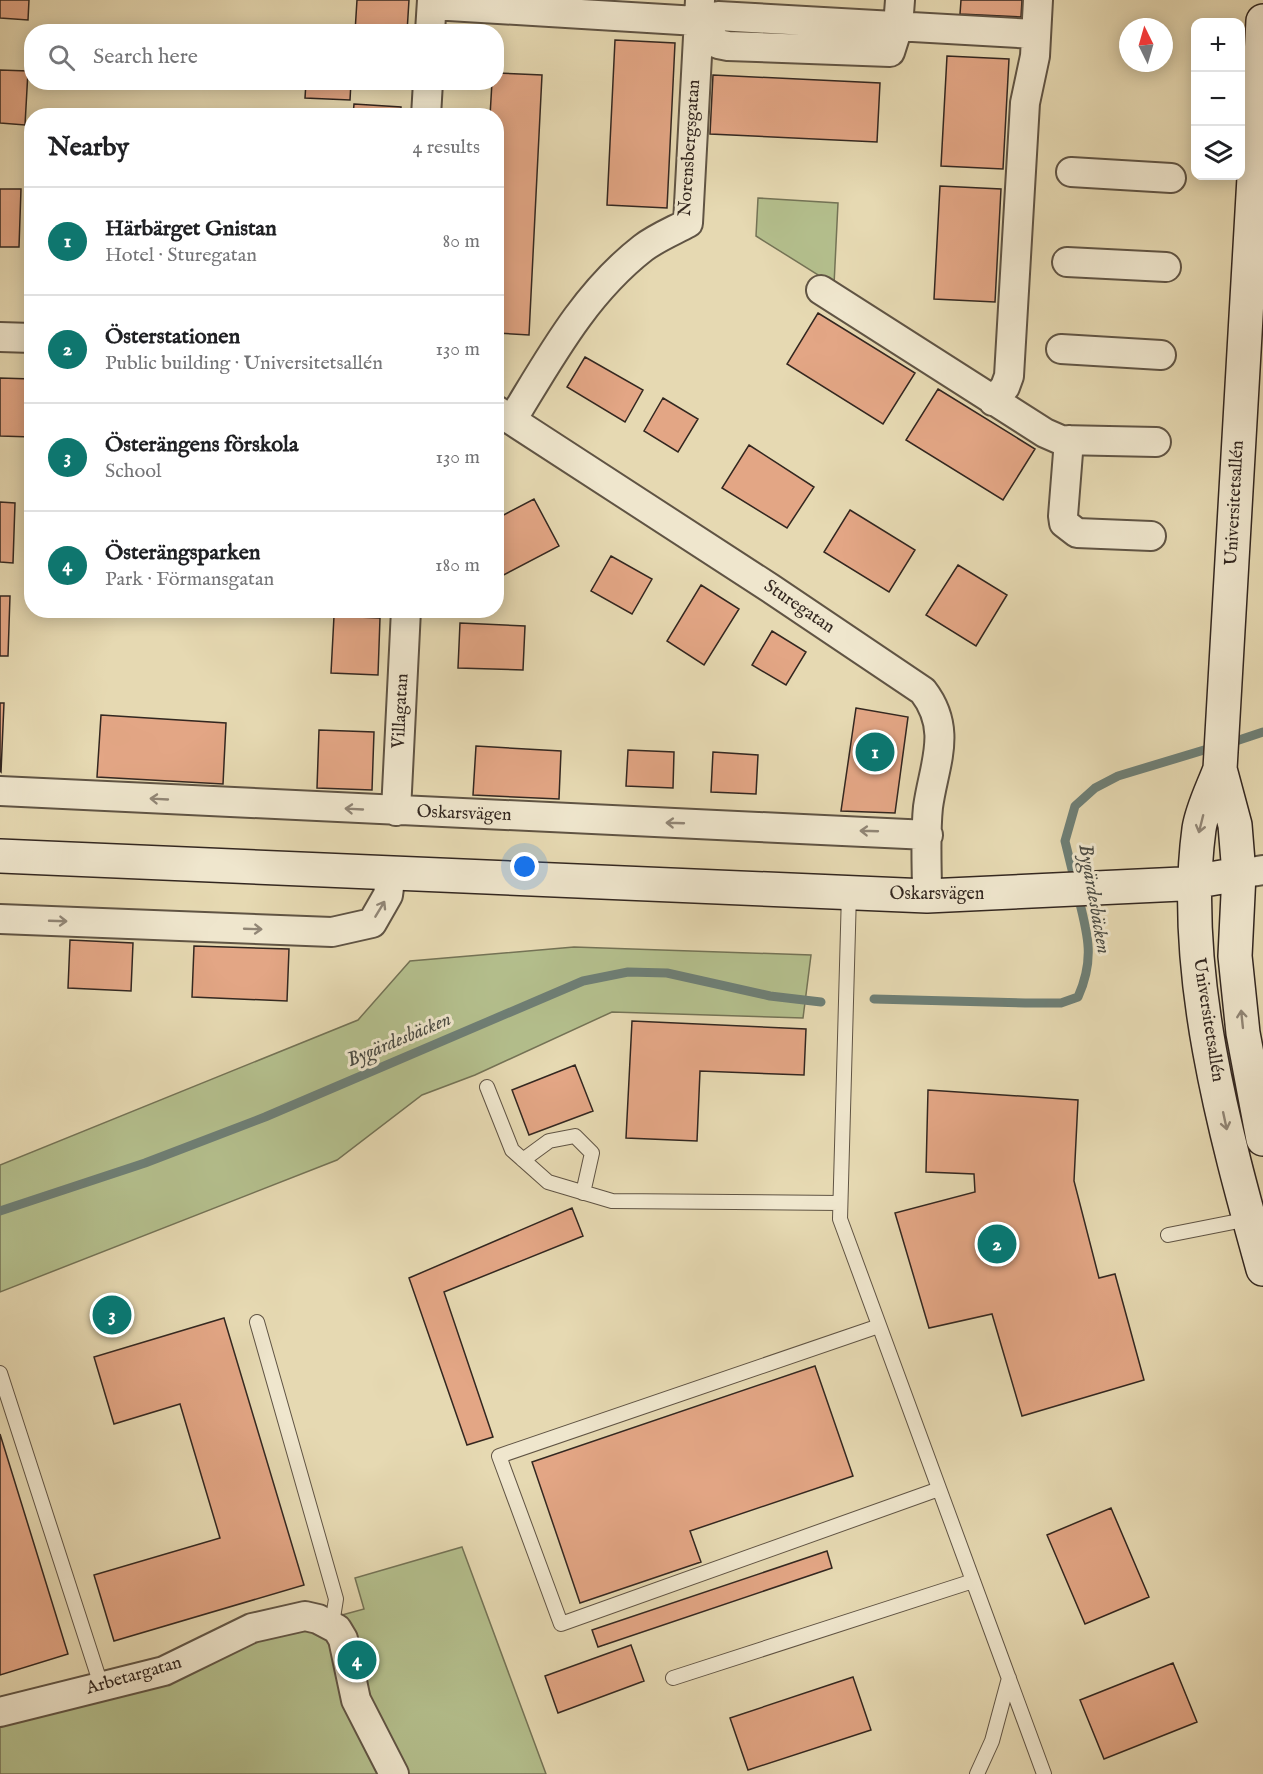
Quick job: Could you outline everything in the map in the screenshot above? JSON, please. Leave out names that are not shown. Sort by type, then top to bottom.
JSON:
[{"type":"street","points":[[993,401],[1005,387],[1009,376],[1025,103],[1035,56],[1038,0]]},
{"type":"street","points":[[431,12],[698,11],[718,44],[890,52],[899,13],[1035,34]]},
{"type":"street","name":"Norensbergsgatan","points":[[504,415],[579,312],[608,279],[645,247],[688,223],[698,11]]},
{"type":"street","name":"Universitetsallén","points":[[1263,21],[1220,769],[1199,827],[1194,934],[1211,1052],[1249,1219],[1263,1269]]},
{"type":"street","points":[[426,108],[428,90]]},
{"type":"street","points":[[1071,172],[1171,178]]},
{"type":"street","points":[[1067,262],[1166,267]]},
{"type":"street","points":[[821,290],[993,401],[1061,440],[1156,442]]},
{"type":"street","points":[[0,337],[24,338]]},
{"type":"street","points":[[1061,349],[1161,355]]},
{"type":"street","name":"Sturegatan","points":[[504,415],[770,588],[923,691],[936,708],[940,729],[938,759],[928,809],[927,896]]},
{"type":"street","points":[[1069,440],[1063,516],[1069,528],[1077,533],[1151,536]]},
{"type":"street","name":"Villagatan","points":[[396,811],[406,618]]},
{"type":"street","name":"Universitetsallén","points":[[1220,769],[1251,872],[1235,956],[1243,1033],[1263,1139]]},
{"type":"street","name":"Oskarsvägen","points":[[0,791],[928,834]]},
{"type":"street","name":"Oskarsvägen","points":[[0,856],[927,896],[1055,892],[1181,884],[1251,872]]},
{"type":"street","points":[[0,919],[332,932],[372,923],[388,896],[391,873]]},
{"type":"street","name":"Arbetargatan","points":[[0,1712],[28,1703],[102,1688],[164,1671],[252,1628],[305,1616],[332,1624]]},
{"type":"street","points":[[332,1624],[343,1639],[356,1700],[394,1774]]},
{"type":"lane","points":[[849,893],[840,1219],[1044,1774]]},
{"type":"lane","points":[[488,1087],[512,1150],[548,1182],[612,1201],[840,1203]]},
{"type":"lane","points":[[524,1160],[549,1142],[575,1136],[592,1153],[582,1193]]},
{"type":"lane","points":[[1168,1235],[1249,1219]]},
{"type":"lane","points":[[258,1322],[336,1599],[332,1624]]},
{"type":"lane","points":[[879,1326],[499,1456],[561,1624],[939,1489]]},
{"type":"lane","points":[[0,1373],[102,1688]]},
{"type":"lane","points":[[673,1678],[973,1581]]},
{"type":"lane","points":[[977,1774],[992,1742],[1009,1678]]},
{"type":"green space","points":[[758,198],[838,203],[834,285],[756,236]]},
{"type":"green space","points":[[574,947],[811,955],[803,1018],[612,1012],[475,1075],[422,1095],[337,1160],[0,1292],[0,1165],[358,1020],[410,961]]},
{"type":"green space","points":[[462,1547],[546,1774],[0,1774],[0,1719],[258,1638],[364,1609],[355,1578]]},
{"type":"building","points":[[0,0],[29,0],[28,20],[0,18]]},
{"type":"building","points":[[357,0],[409,0],[408,24],[356,24]]},
{"type":"building","points":[[961,0],[1022,0],[1021,17],[960,14]]},
{"type":"building","points":[[615,40],[675,43],[667,208],[607,205]]},
{"type":"building","points":[[947,56],[1009,59],[1003,169],[941,166]]},
{"type":"building","points":[[0,70],[24,71],[24,90],[27,90],[24,125],[0,123]]},
{"type":"building","points":[[504,73],[542,75],[529,335],[504,333],[504,108],[490,108],[492,90],[504,90]]},
{"type":"building","points":[[713,75],[880,83],[877,142],[710,134]]},
{"type":"building","points":[[306,90],[351,90],[350,100],[305,98]]},
{"type":"building","points":[[354,104],[401,107],[401,108],[354,108]]},
{"type":"building","points":[[940,186],[1001,189],[995,302],[934,299]]},
{"type":"building","points":[[0,189],[21,189],[19,247],[0,247]]},
{"type":"building","points":[[818,313],[915,373],[883,424],[787,364]]},
{"type":"building","points":[[585,357],[643,390],[625,422],[567,387]]},
{"type":"building","points":[[0,378],[24,379],[24,437],[0,436]]},
{"type":"building","points":[[938,389],[1035,449],[1003,500],[906,440]]},
{"type":"building","points":[[663,398],[698,419],[678,452],[644,431]]},
{"type":"building","points":[[749,445],[814,487],[787,528],[722,488]]},
{"type":"building","points":[[534,499],[559,546],[504,575],[504,515]]},
{"type":"building","points":[[0,502],[15,503],[13,563],[0,562]]},
{"type":"building","points":[[850,510],[915,550],[889,592],[824,552]]},
{"type":"building","points":[[611,556],[652,579],[632,614],[591,591]]},
{"type":"building","points":[[958,565],[1007,595],[976,646],[926,615]]},
{"type":"building","points":[[701,585],[739,609],[704,665],[667,641]]},
{"type":"building","points":[[0,596],[10,596],[8,656],[0,656]]},
{"type":"building","points":[[334,618],[380,618],[378,675],[331,673]]},
{"type":"building","points":[[460,623],[525,626],[523,670],[458,668]]},
{"type":"building","points":[[772,631],[806,652],[786,685],[752,665]]},
{"type":"building","points":[[0,703],[4,703],[1,772],[0,771]]},
{"type":"building","points":[[856,708],[908,717],[895,813],[841,811]]},
{"type":"building","points":[[101,715],[226,723],[223,784],[97,777]]},
{"type":"building","points":[[319,730],[374,732],[372,790],[317,788]]},
{"type":"building","points":[[476,746],[561,751],[559,799],[473,795]]},
{"type":"building","points":[[628,750],[674,752],[673,788],[626,786]]},
{"type":"building","points":[[713,752],[758,755],[756,794],[711,792]]},
{"type":"building","points":[[70,940],[133,943],[131,991],[68,988]]},
{"type":"building","points":[[194,946],[289,949],[287,1001],[192,997]]},
{"type":"building","points":[[632,1021],[806,1029],[804,1075],[700,1071],[697,1141],[626,1138]]},
{"type":"building","points":[[575,1065],[593,1111],[529,1135],[512,1090]]},
{"type":"building","points":[[928,1090],[1078,1100],[1074,1181],[1099,1278],[1115,1274],[1144,1380],[1022,1416],[992,1314],[929,1328],[895,1213],[975,1192],[974,1174],[926,1172]]},
{"type":"building","points":[[572,1208],[583,1236],[444,1292],[493,1437],[467,1445],[409,1278]]},
{"type":"building","points":[[224,1318],[304,1585],[114,1641],[94,1575],[220,1538],[180,1404],[114,1424],[94,1357]]},
{"type":"building","points":[[815,1366],[853,1476],[690,1531],[701,1562],[580,1603],[532,1462]]},
{"type":"building","points":[[0,1434],[68,1654],[0,1675]]},
{"type":"building","points":[[1111,1508],[1149,1597],[1085,1624],[1047,1535]]},
{"type":"building","points":[[827,1551],[832,1568],[598,1647],[592,1630]]},
{"type":"building","points":[[631,1645],[644,1681],[558,1713],[545,1676]]},
{"type":"building","points":[[1173,1663],[1197,1722],[1104,1759],[1080,1700]]},
{"type":"building","points":[[853,1677],[871,1730],[748,1770],[730,1718]]},
{"type":"waterway","name":"Bygärdesbäcken","points":[[1227,744],[1263,732]]},
{"type":"waterway","name":"Bygärdesbäcken","points":[[1075,882],[1065,841],[1075,806],[1095,788],[1118,776],[1214,747]]},
{"type":"waterway","name":"Bygärdesbäcken","points":[[874,999],[1061,1003],[1078,997],[1087,971],[1088,959],[1087,935],[1078,896]]},
{"type":"waterway","name":"Bygärdesbäcken","points":[[0,1211],[145,1163],[265,1117],[583,981],[628,972],[667,973],[770,996],[821,1002]]},
{"type":"place","name":"Härbärget Gnistan","points":[[875,752]]},
{"type":"place","name":"Österstationen","points":[[997,1244]]},
{"type":"place","name":"Österängens förskola","points":[[112,1315]]},
{"type":"place","name":"Österängsparken","points":[[357,1660]]}]
